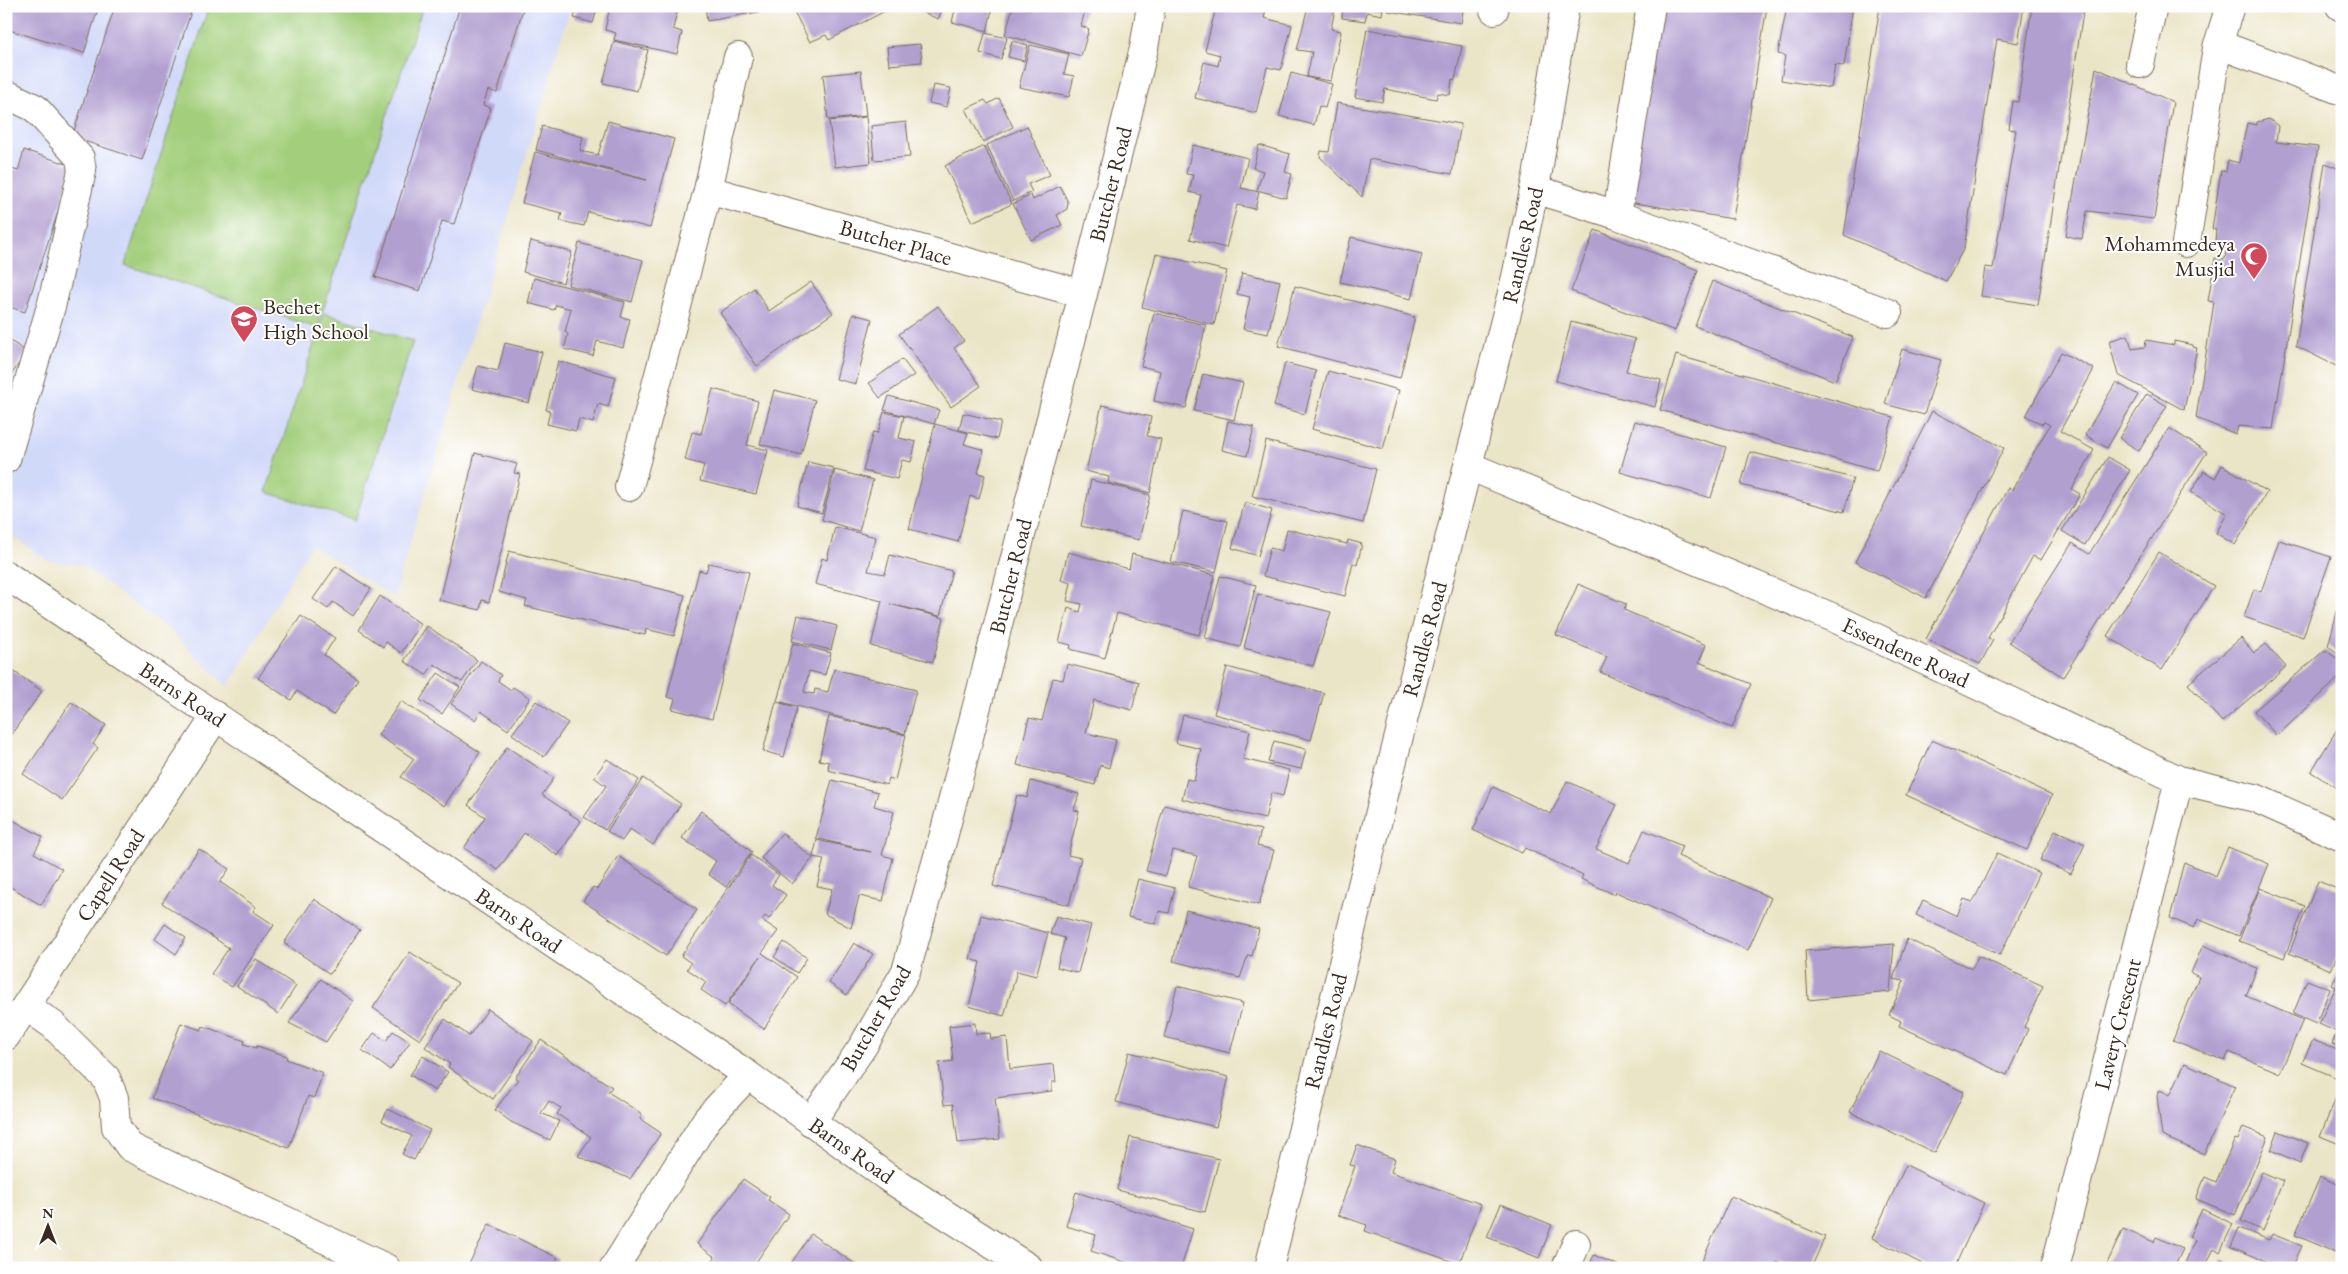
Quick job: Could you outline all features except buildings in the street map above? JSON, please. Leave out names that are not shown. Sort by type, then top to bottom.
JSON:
[{"type":"street","name":"Butcher Road","points":[[810,1122],[863,1046],[906,971],[946,829],[1083,294],[1144,48],[1151,6]]},
{"type":"street","name":"Randles Road","points":[[1269,1268],[1384,795],[1516,278],[1534,189],[1565,6]]},
{"type":"street","points":[[1617,215],[1651,6]]},
{"type":"street","points":[[2140,64],[2153,6]]},
{"type":"street","points":[[2186,243],[2218,44],[2230,6]]},
{"type":"street","points":[[2218,44],[2342,91]]},
{"type":"street","points":[[629,487],[708,190],[738,57]]},
{"type":"street","points":[[6,94],[35,108],[80,158],[82,170],[52,303],[6,459]]},
{"type":"street","points":[[1534,189],[1617,215],[1888,313]]},
{"type":"street","name":"Butcher Place","points":[[708,190],[1083,294]]},
{"type":"street","name":"Essendene Road","points":[[1469,466],[1834,618],[2179,780],[2255,798],[2342,837]]},
{"type":"street","name":"Barns Road","points":[[6,575],[748,1075],[888,1177],[1029,1268]]},
{"type":"street","name":"Capell Road","points":[[6,1036],[216,716]]},
{"type":"street","name":"Lavery Crescent","points":[[2054,1268],[2179,780]]},
{"type":"street","points":[[26,1006],[53,1025],[106,1078],[114,1098],[116,1127],[130,1146],[386,1268]]},
{"type":"street","points":[[614,1268],[707,1119],[748,1075]]},
{"type":"shaded area","name":"Bechet High School","points":[[6,6],[571,6],[394,597],[311,545],[228,687],[168,629],[82,565],[48,561],[6,532],[6,387],[30,351],[6,335]]},
{"type":"green space","points":[[209,6],[423,6],[317,328],[125,265]]},
{"type":"green space","points":[[324,313],[413,341],[355,520],[266,492]]},
{"type":"place","name":"Mohammedeya Musjid","points":[[2254,280]]},
{"type":"place","name":"Bechet High School","points":[[244,343]]}]
